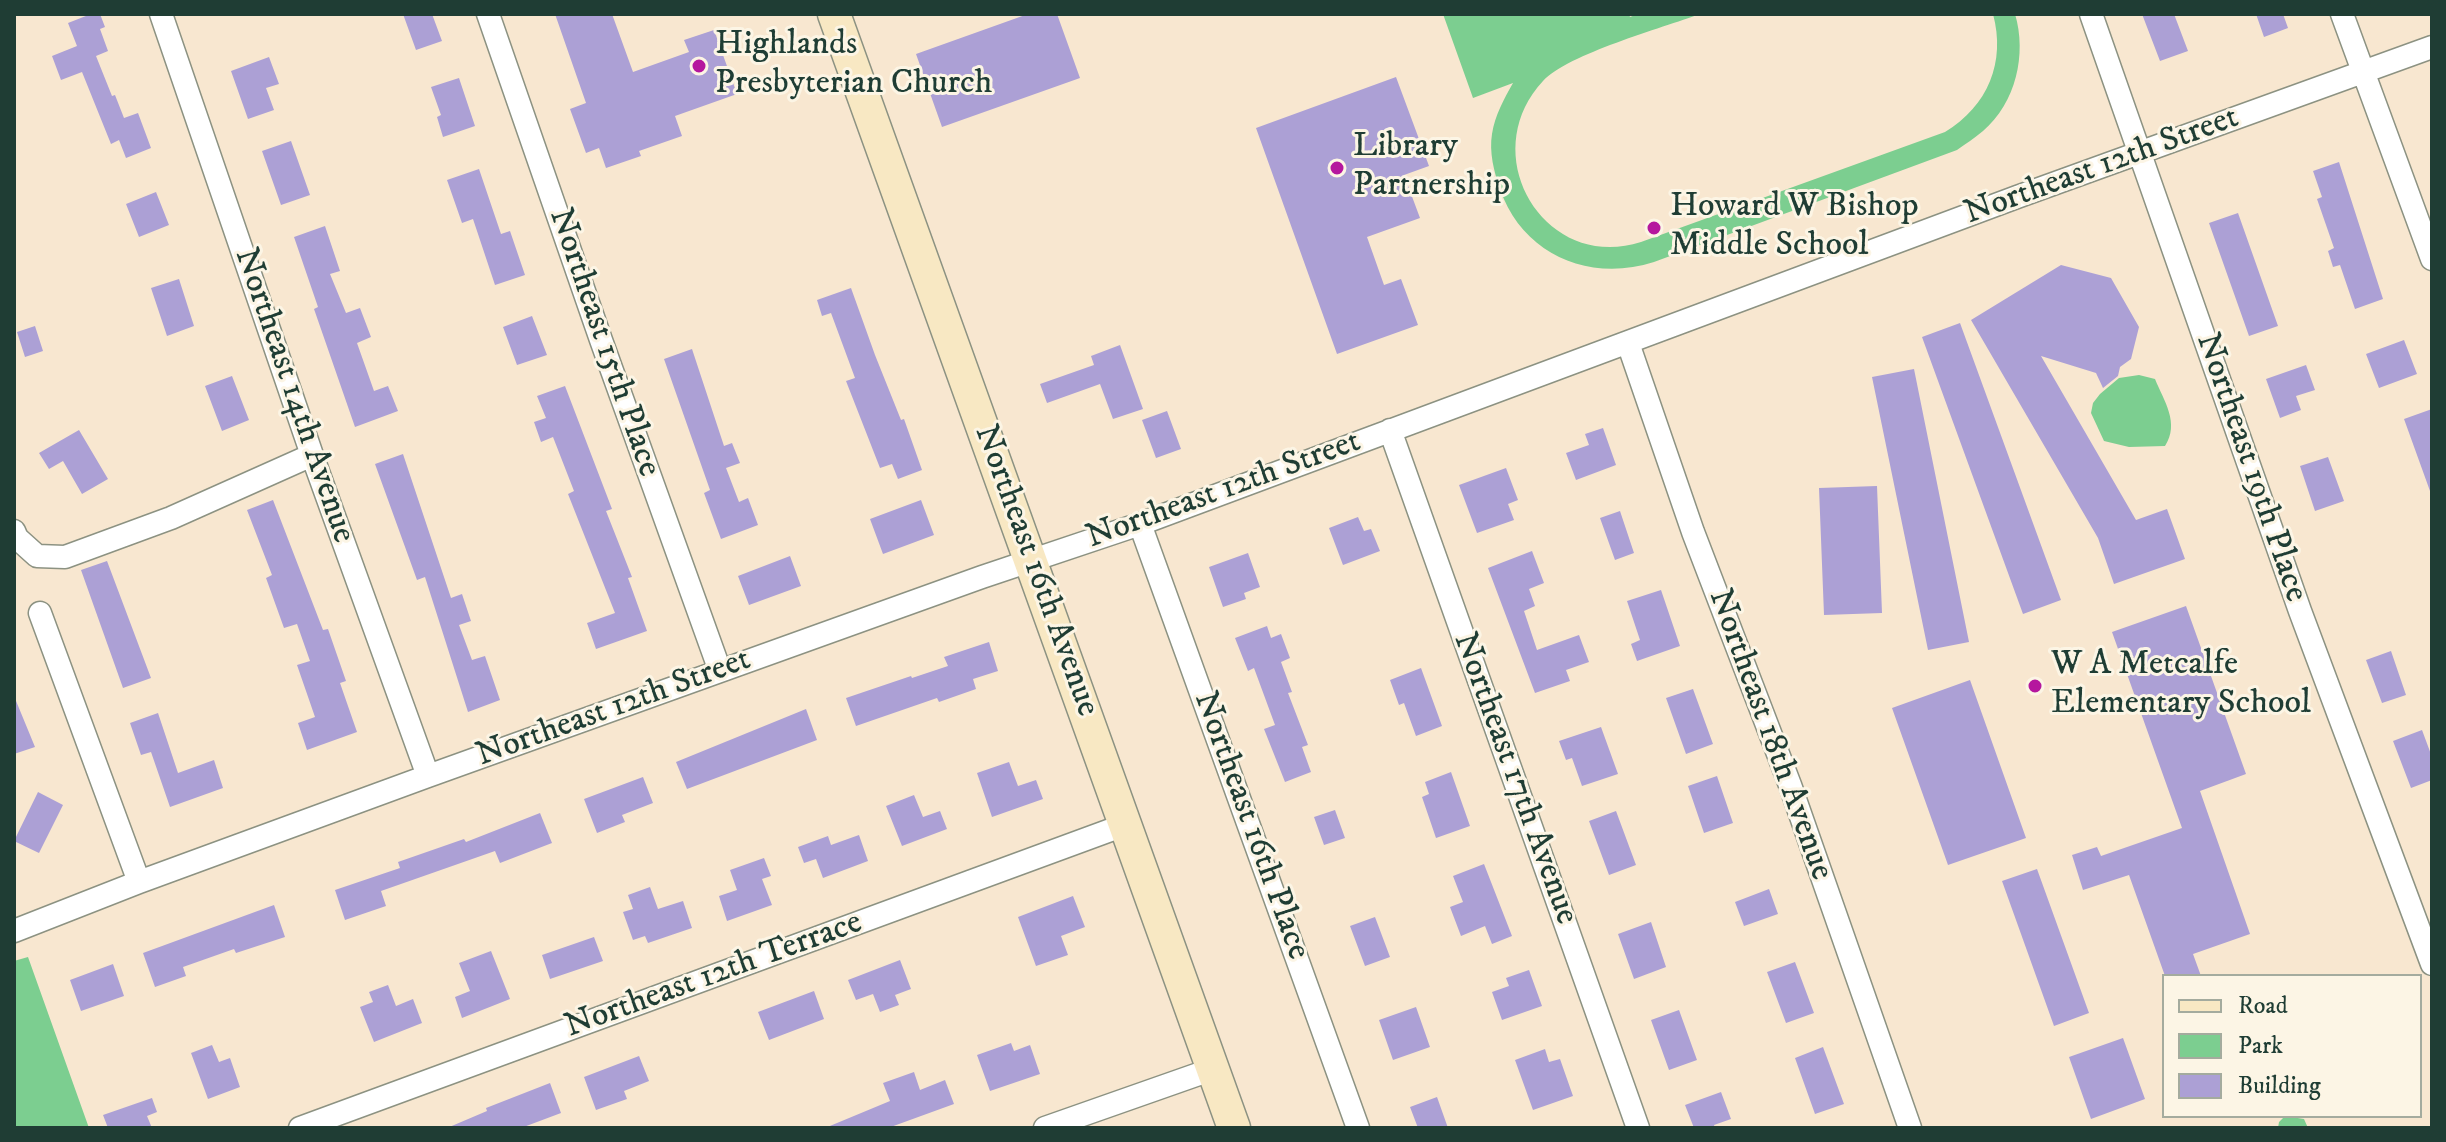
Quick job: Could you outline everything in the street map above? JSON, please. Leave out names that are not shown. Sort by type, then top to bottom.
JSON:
[{"type":"street","name":"Northeast 14th Avenue","points":[[161,14],[312,455],[428,776]]},
{"type":"street","name":"Northeast 15th Place","points":[[488,14],[720,671]]},
{"type":"street","name":"Northeast 16th Avenue","points":[[834,14],[1234,1128]]},
{"type":"street","name":"Northeast 19th Place","points":[[2091,14],[2300,611],[2432,964]]},
{"type":"street","points":[[2342,14],[2432,259]]},
{"type":"street","name":"Northeast 12th Street","points":[[14,931],[428,776],[1031,560],[1140,524],[2140,152],[2432,47]]},
{"type":"street","name":"Northeast 18th Avenue","points":[[1628,343],[1693,532],[1790,785],[1910,1128]]},
{"type":"street","name":"Northeast 17th Avenue","points":[[1390,430],[1638,1128]]},
{"type":"street","points":[[14,531],[17,538],[37,556],[65,557],[171,518],[312,455]]},
{"type":"street","name":"Northeast 16th Place","points":[[1140,524],[1358,1128]]},
{"type":"street","points":[[40,613],[139,882]]},
{"type":"street","name":"Northeast 12th Terrace","points":[[300,1128],[1127,824]]},
{"type":"street","points":[[1045,1128],[1213,1069]]},
{"type":"green space","points":[[1443,14],[1629,14],[1630,17],[1638,14],[1700,14],[1573,61],[1543,81],[1523,110],[1516,142],[1518,173],[1530,201],[1550,224],[1575,240],[1606,247],[1641,242],[1945,132],[1972,109],[1990,81],[1997,49],[1993,14],[2015,14],[2019,61],[2004,107],[1983,131],[1957,150],[1654,262],[1630,268],[1606,269],[1561,258],[1524,231],[1510,212],[1496,176],[1491,141],[1493,127],[1513,83],[1473,98]]},
{"type":"green space","points":[[2139,375],[2155,379],[2166,404],[2171,429],[2165,446],[2129,447],[2104,441],[2091,413],[2093,403],[2100,394],[2119,378]]},
{"type":"green space","points":[[28,957],[89,1128],[14,1128],[14,961]]},
{"type":"green space","points":[[2283,1118],[2304,1119],[2308,1128],[2278,1128]]},
{"type":"building","points":[[91,14],[100,14],[105,27],[100,29],[108,51],[96,56],[112,96],[115,95],[124,118],[138,113],[151,148],[126,158],[119,140],[111,144],[82,72],[61,80],[52,56],[77,46],[68,23]]},
{"type":"building","points":[[403,14],[432,14],[442,41],[416,50]]},
{"type":"building","points":[[555,14],[612,14],[633,72],[689,52],[684,40],[714,30],[737,94],[675,116],[682,136],[639,151],[641,156],[606,168],[599,148],[586,153],[570,109],[586,103]]},
{"type":"building","points":[[1028,14],[1057,14],[1080,78],[942,127],[916,54]]},
{"type":"building","points":[[2142,14],[2174,14],[2188,51],[2160,61]]},
{"type":"building","points":[[2256,14],[2283,14],[2288,28],[2264,37]]},
{"type":"building","points":[[269,57],[279,84],[266,88],[274,110],[248,119],[231,71]]},
{"type":"building","points":[[1396,77],[1429,166],[1404,175],[1420,218],[1367,237],[1384,285],[1401,279],[1418,325],[1337,354],[1256,128]]},
{"type":"building","points":[[459,78],[475,126],[443,137],[437,117],[441,115],[431,87]]},
{"type":"building","points":[[291,141],[310,195],[281,205],[262,151]]},
{"type":"building","points":[[2339,162],[2383,299],[2355,309],[2340,265],[2333,267],[2328,251],[2334,248],[2317,199],[2322,197],[2313,171]]},
{"type":"building","points":[[479,169],[501,234],[510,231],[525,275],[495,285],[473,219],[462,223],[447,180]]},
{"type":"building","points":[[156,192],[169,225],[139,237],[126,204]]},
{"type":"building","points":[[2238,213],[2278,326],[2249,336],[2209,223]]},
{"type":"building","points":[[325,226],[340,271],[330,274],[346,313],[360,308],[371,337],[357,343],[374,391],[388,386],[398,411],[355,427],[314,309],[318,307],[294,237]]},
{"type":"building","points":[[2061,265],[2111,278],[2139,327],[2131,359],[2120,367],[2118,376],[2103,388],[2096,373],[2041,356],[2136,520],[2167,509],[2185,559],[2114,584],[2098,538],[1971,320]]},
{"type":"building","points":[[179,279],[194,326],[167,336],[151,288]]},
{"type":"building","points":[[851,288],[922,470],[898,479],[892,464],[880,468],[846,381],[855,378],[831,313],[822,316],[817,300]]},
{"type":"building","points":[[532,316],[547,355],[517,365],[503,327]]},
{"type":"building","points":[[1960,323],[2061,600],[2023,614],[1922,337]]},
{"type":"building","points":[[35,326],[43,351],[25,357],[17,332]]},
{"type":"building","points":[[2404,340],[2417,374],[2379,388],[2366,354]]},
{"type":"building","points":[[1120,345],[1143,409],[1113,419],[1100,384],[1047,403],[1040,384],[1094,365],[1091,356]]},
{"type":"building","points":[[692,349],[724,446],[732,443],[740,463],[726,468],[739,502],[748,498],[758,525],[721,539],[704,493],[710,490],[664,359]]},
{"type":"building","points":[[2306,365],[2315,390],[2296,396],[2301,410],[2280,418],[2266,379]]},
{"type":"building","points":[[1914,369],[1969,642],[1928,650],[1872,377]]},
{"type":"building","points":[[232,376],[249,420],[222,431],[205,386]]},
{"type":"building","points":[[565,386],[612,509],[606,511],[632,577],[628,578],[647,631],[596,649],[587,623],[615,613],[568,494],[574,491],[553,437],[541,442],[534,422],[546,418],[537,396]]},
{"type":"building","points":[[2432,409],[2432,491],[2430,491],[2404,419]]},
{"type":"building","points":[[1167,411],[1181,449],[1156,458],[1142,420]]},
{"type":"building","points":[[1603,428],[1616,465],[1576,480],[1566,453],[1589,445],[1585,434]]},
{"type":"building","points":[[79,430],[108,479],[82,494],[63,461],[49,469],[39,453]]},
{"type":"building","points":[[403,454],[451,598],[462,594],[471,621],[459,625],[472,660],[485,656],[500,700],[468,712],[425,577],[417,580],[375,464]]},
{"type":"building","points":[[2328,457],[2344,501],[2315,511],[2300,466]]},
{"type":"building","points":[[1506,468],[1518,500],[1508,504],[1514,520],[1477,533],[1459,485]]},
{"type":"building","points":[[1877,486],[1882,613],[1824,615],[1819,488]]},
{"type":"building","points":[[273,500],[323,630],[328,629],[346,681],[340,683],[357,732],[307,750],[298,723],[315,717],[297,665],[310,661],[297,624],[284,628],[266,578],[272,575],[247,510]]},
{"type":"building","points":[[921,500],[934,535],[883,554],[870,519]]},
{"type":"building","points":[[1620,511],[1634,553],[1615,560],[1600,518]]},
{"type":"building","points":[[1358,517],[1364,531],[1371,529],[1380,551],[1343,565],[1329,528]]},
{"type":"building","points":[[1532,551],[1544,583],[1529,589],[1535,606],[1524,611],[1537,650],[1579,635],[1589,662],[1566,670],[1570,681],[1535,693],[1488,568]]},
{"type":"building","points":[[1248,553],[1260,587],[1244,593],[1246,599],[1223,607],[1209,567]]},
{"type":"building","points":[[790,556],[801,586],[749,605],[738,576]]},
{"type":"building","points":[[107,561],[151,678],[123,688],[81,570]]},
{"type":"building","points":[[1661,590],[1680,646],[1637,661],[1631,644],[1640,640],[1627,601]]},
{"type":"building","points":[[2186,606],[2246,774],[2200,791],[2250,934],[2193,954],[2200,974],[2164,974],[2129,875],[2083,890],[2072,855],[2097,847],[2101,856],[2182,828],[2112,632]]},
{"type":"building","points":[[1267,626],[1271,638],[1281,634],[1290,658],[1281,662],[1292,692],[1288,693],[1308,745],[1302,747],[1311,772],[1285,782],[1264,729],[1275,725],[1254,668],[1248,671],[1235,638]]},
{"type":"building","points":[[989,642],[998,671],[973,679],[976,689],[939,702],[937,698],[856,726],[846,698],[948,666],[944,657]]},
{"type":"building","points":[[2391,651],[2406,695],[2382,703],[2366,660]]},
{"type":"building","points":[[1421,668],[1442,726],[1416,736],[1404,703],[1399,705],[1390,680]]},
{"type":"building","points":[[1970,680],[2026,838],[1948,865],[1892,708]]},
{"type":"building","points":[[1693,689],[1713,744],[1686,754],[1666,698]]},
{"type":"building","points":[[14,696],[35,747],[14,754]]},
{"type":"building","points":[[806,709],[817,740],[687,789],[676,762]]},
{"type":"building","points":[[158,713],[178,773],[214,760],[223,788],[170,807],[151,752],[141,755],[130,723]]},
{"type":"building","points":[[1601,727],[1618,774],[1582,786],[1572,758],[1566,760],[1559,741]]},
{"type":"building","points":[[2422,730],[2432,757],[2432,780],[2411,788],[2393,741]]},
{"type":"building","points":[[1009,762],[1018,786],[1036,780],[1043,799],[992,817],[977,773]]},
{"type":"building","points":[[1451,772],[1470,826],[1436,838],[1422,797],[1429,794],[1425,782]]},
{"type":"building","points":[[1717,776],[1733,823],[1704,833],[1688,786]]},
{"type":"building","points":[[643,777],[653,803],[622,815],[625,822],[597,833],[584,799]]},
{"type":"building","points":[[38,792],[63,805],[39,853],[14,841]]},
{"type":"building","points":[[914,795],[923,817],[940,811],[947,829],[902,846],[886,806]]},
{"type":"building","points":[[1335,810],[1345,838],[1324,845],[1314,817]]},
{"type":"building","points":[[1616,811],[1636,865],[1609,875],[1589,821]]},
{"type":"building","points":[[540,813],[552,843],[500,863],[495,851],[381,891],[386,906],[345,920],[335,890],[400,868],[398,862],[464,839],[466,842]]},
{"type":"building","points":[[859,835],[868,861],[823,878],[816,859],[804,863],[798,847],[828,836],[831,845]]},
{"type":"building","points":[[764,858],[771,876],[762,879],[772,905],[727,921],[719,896],[737,890],[730,870]]},
{"type":"building","points":[[1484,864],[1512,936],[1492,944],[1485,926],[1461,936],[1450,907],[1463,902],[1453,876]]},
{"type":"building","points":[[2037,869],[2089,1013],[2054,1026],[2002,881]]},
{"type":"building","points":[[650,887],[658,909],[683,901],[692,928],[648,943],[645,936],[633,940],[623,912],[633,909],[628,895]]},
{"type":"building","points":[[1769,889],[1778,914],[1744,926],[1735,902]]},
{"type":"building","points":[[1073,896],[1085,927],[1061,936],[1068,955],[1036,966],[1018,917]]},
{"type":"building","points":[[274,905],[285,937],[236,953],[234,949],[183,967],[186,976],[155,987],[143,953]]},
{"type":"building","points":[[1375,917],[1390,957],[1365,966],[1350,926]]},
{"type":"building","points":[[1651,922],[1666,967],[1634,979],[1618,934]]},
{"type":"building","points":[[594,937],[603,961],[550,979],[542,955]]},
{"type":"building","points":[[491,951],[510,999],[462,1018],[455,997],[470,991],[459,963]]},
{"type":"building","points":[[900,960],[911,989],[895,995],[899,1005],[880,1012],[873,994],[856,1000],[848,980]]},
{"type":"building","points":[[1795,962],[1814,1013],[1786,1023],[1767,972]]},
{"type":"building","points":[[113,964],[124,996],[81,1011],[70,980]]},
{"type":"building","points":[[1529,970],[1542,1006],[1502,1020],[1492,992],[1509,986],[1506,978]]},
{"type":"building","points":[[388,985],[396,1006],[413,999],[422,1023],[374,1042],[360,1007],[373,1002],[369,992]]},
{"type":"building","points":[[814,991],[824,1019],[769,1040],[758,1012]]},
{"type":"building","points":[[1416,1007],[1430,1047],[1393,1060],[1379,1020]]},
{"type":"building","points":[[1679,1010],[1697,1060],[1669,1070],[1651,1020]]},
{"type":"building","points":[[2123,1038],[2145,1099],[2091,1119],[2069,1057]]},
{"type":"building","points":[[1011,1043],[1014,1051],[1030,1045],[1040,1074],[990,1091],[977,1055]]},
{"type":"building","points":[[212,1045],[219,1062],[230,1058],[240,1087],[208,1099],[191,1053]]},
{"type":"building","points":[[1823,1047],[1844,1104],[1815,1114],[1795,1058]]},
{"type":"building","points":[[1545,1049],[1549,1062],[1560,1059],[1573,1096],[1533,1110],[1515,1060]]},
{"type":"building","points":[[639,1056],[649,1081],[624,1091],[627,1099],[596,1110],[584,1077]]},
{"type":"building","points":[[914,1072],[920,1090],[945,1080],[954,1104],[888,1128],[825,1128],[890,1101],[883,1083]]},
{"type":"building","points":[[550,1083],[561,1113],[521,1128],[447,1128],[487,1111],[486,1108]]},
{"type":"building","points":[[1721,1092],[1731,1119],[1714,1125],[1715,1128],[1694,1128],[1685,1105]]},
{"type":"building","points":[[1437,1097],[1448,1128],[1418,1128],[1410,1107]]},
{"type":"building","points":[[152,1098],[157,1112],[147,1116],[152,1128],[108,1128],[103,1115]]},
{"type":"place","name":"Highlands Presbyterian Church","points":[[699,66]]},
{"type":"place","name":"Library Partnership","points":[[1337,168]]},
{"type":"place","name":"Howard W Bishop Middle School","points":[[1654,228]]},
{"type":"place","name":"W A Metcalfe Elementary School","points":[[2035,686]]}]
